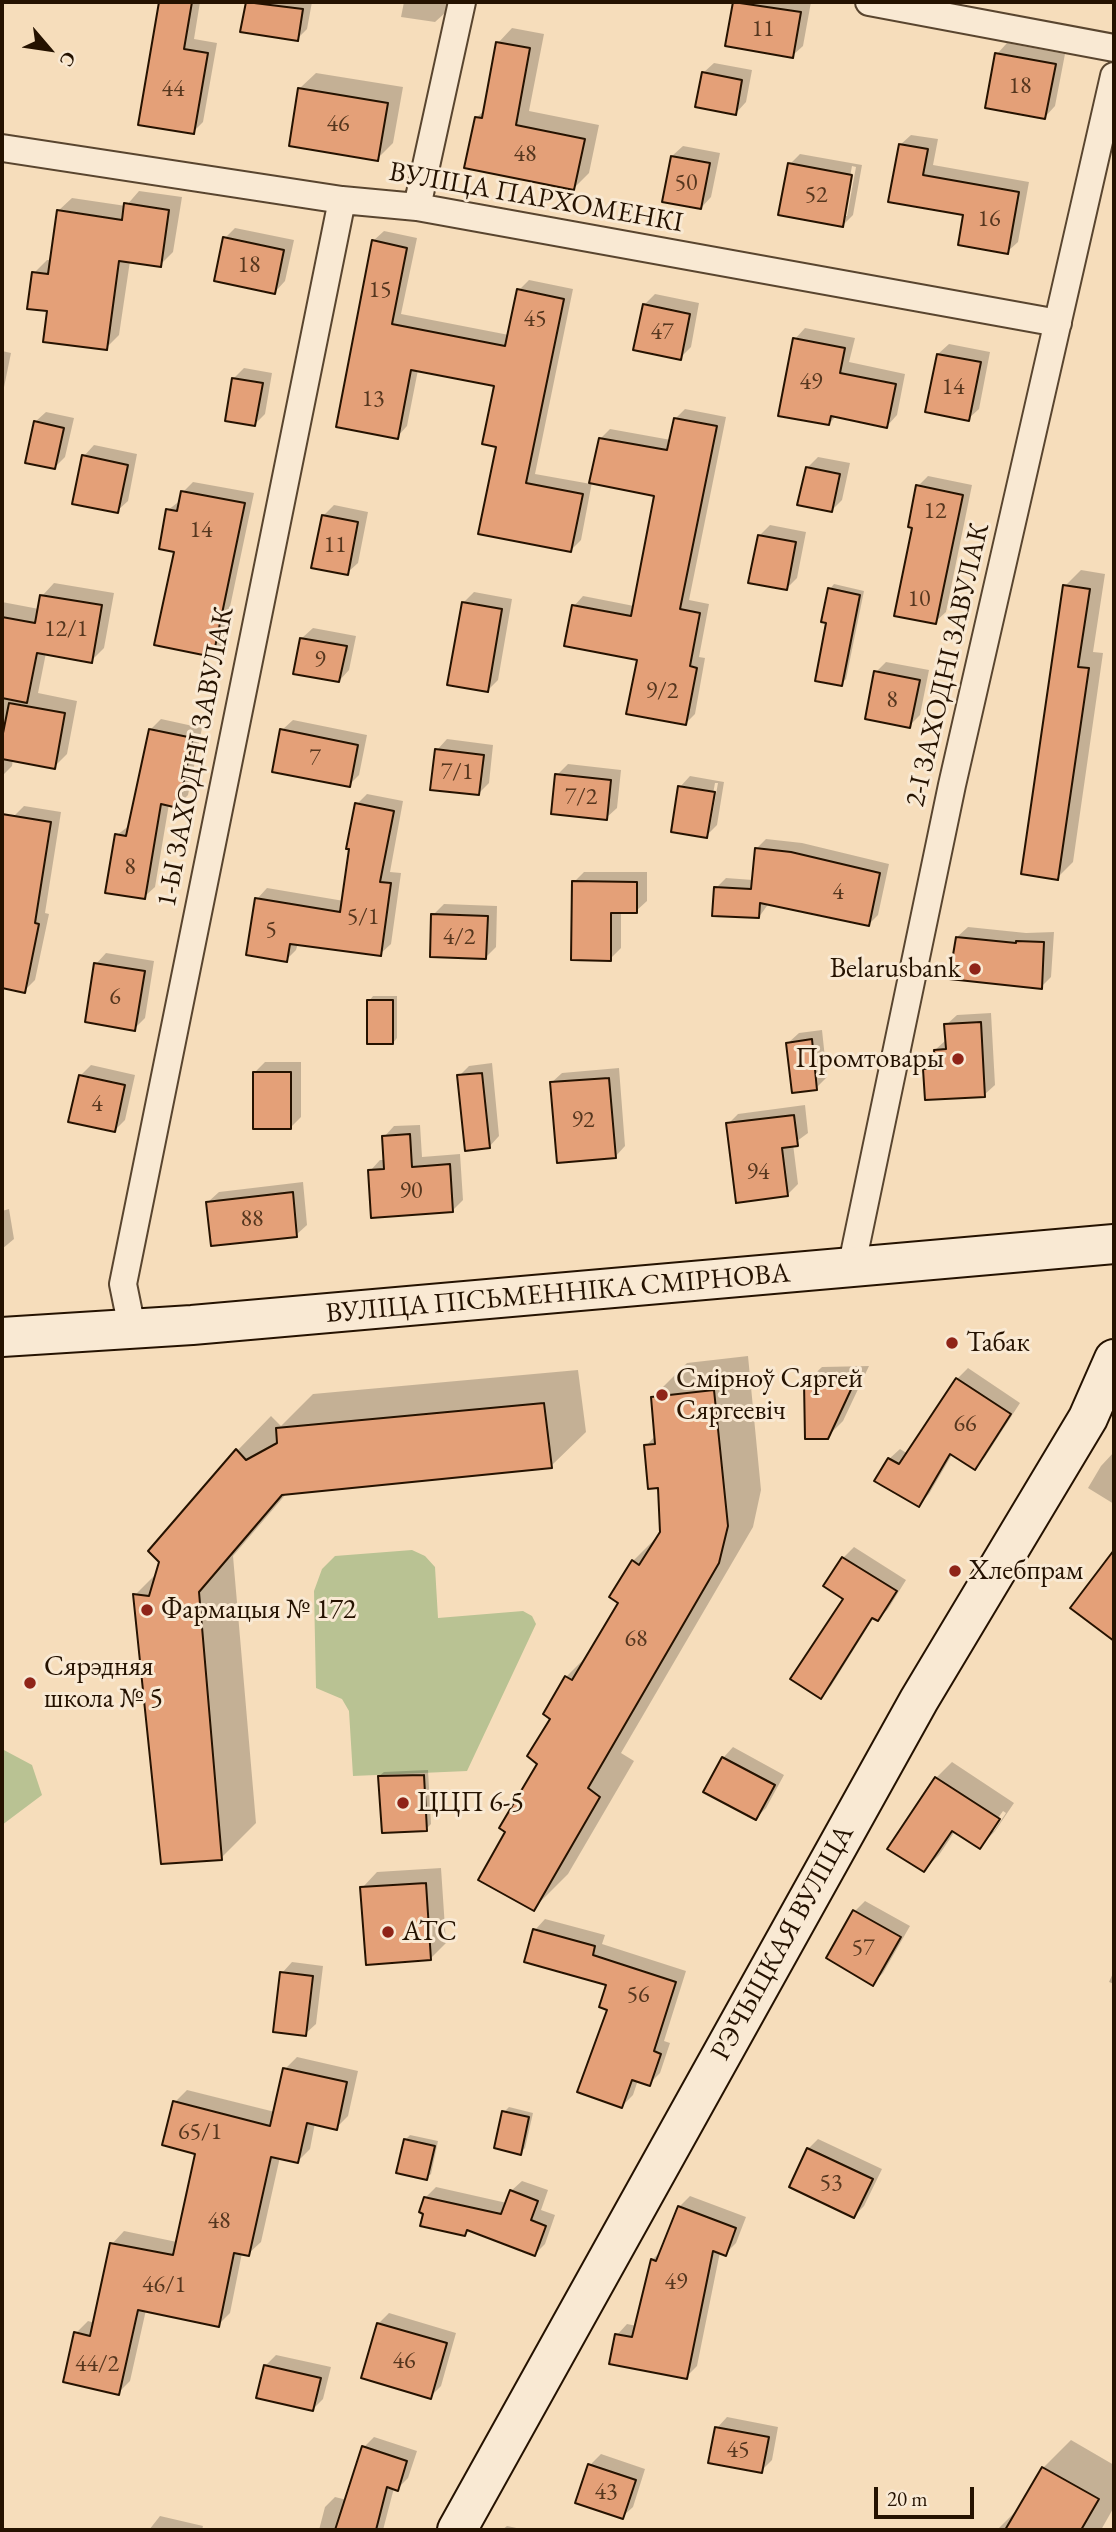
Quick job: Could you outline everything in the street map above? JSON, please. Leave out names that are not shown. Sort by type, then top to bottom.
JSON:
[{"type":"main road","name":"ВУЛІЦА ПІСЬМЕННІКА СМІРНОВА","points":[[2,1337],[851,1269],[1114,1244]]},
{"type":"main road","name":"РЭЧЫЦКАЯ ВУЛІЦА","points":[[457,2530],[919,1700],[1088,1418],[1114,1359]]},
{"type":"street","points":[[418,206],[462,2]]},
{"type":"street","points":[[869,2],[1114,48]]},
{"type":"street","name":"2-І ЗАХОДНІ ЗАВУЛАК","points":[[851,1269],[955,771],[1114,76]]},
{"type":"street","name":"ВУЛІЦА ПАРХОМЕНКІ","points":[[2,148],[342,200],[418,206],[1058,323]]},
{"type":"street","name":"1-Ы ЗАХОДНІ ЗАВУЛАК","points":[[132,1328],[123,1283],[342,200]]},
{"type":"green space","points":[[412,1550],[425,1556],[435,1567],[438,1618],[523,1611],[532,1616],[536,1624],[467,1771],[353,1776],[349,1711],[342,1699],[316,1688],[314,1591],[322,1569],[335,1556]]},
{"type":"green space","points":[[2,1749],[32,1765],[42,1795],[2,1825]]},
{"type":"building","points":[[159,2],[192,2],[184,49],[208,53],[194,134],[138,125]]},
{"type":"building","points":[[246,2],[303,9],[298,41],[240,32]]},
{"type":"building","points":[[733,2],[801,12],[793,58],[725,46]]},
{"type":"building","points":[[496,42],[530,48],[516,125],[585,139],[574,190],[464,168],[475,117],[482,118]]},
{"type":"building","points":[[995,53],[1056,64],[1045,119],[985,108]]},
{"type":"building","points":[[702,72],[742,80],[736,115],[695,107]]},
{"type":"building","points":[[298,88],[388,103],[378,161],[289,146]]},
{"type":"building","points":[[899,144],[928,149],[923,175],[1019,192],[1008,254],[958,245],[963,215],[888,202]]},
{"type":"building","points":[[671,156],[710,163],[701,209],[662,202]]},
{"type":"building","points":[[788,163],[852,175],[843,227],[778,215]]},
{"type":"building","points":[[124,203],[169,210],[161,267],[119,261],[107,350],[43,342],[47,311],[27,309],[32,272],[48,274],[57,210],[122,220]]},
{"type":"building","points":[[223,237],[284,250],[275,294],[214,281]]},
{"type":"building","points":[[372,240],[407,248],[392,324],[505,346],[517,289],[564,299],[526,483],[583,494],[571,552],[478,534],[496,447],[482,444],[494,386],[411,370],[398,439],[336,427]]},
{"type":"building","points":[[643,304],[690,314],[681,360],[633,350]]},
{"type":"building","points":[[793,338],[845,348],[840,373],[896,384],[887,428],[831,416],[829,425],[778,416]]},
{"type":"building","points":[[937,354],[981,362],[969,421],[925,412]]},
{"type":"building","points":[[232,378],[263,383],[255,426],[225,421]]},
{"type":"building","points":[[674,418],[717,426],[680,609],[700,613],[690,666],[697,668],[686,725],[626,714],[637,660],[564,646],[572,605],[631,616],[654,496],[589,483],[599,438],[667,450]]},
{"type":"building","points":[[34,421],[64,428],[55,469],[25,463]]},
{"type":"building","points":[[82,455],[128,465],[118,513],[72,504]]},
{"type":"building","points":[[806,467],[840,474],[832,512],[797,505]]},
{"type":"building","points":[[916,485],[963,495],[936,624],[894,616],[912,528],[908,527]]},
{"type":"building","points":[[181,491],[245,503],[213,657],[154,645],[174,552],[159,549],[166,509],[177,511]]},
{"type":"building","points":[[322,515],[358,522],[348,575],[311,568]]},
{"type":"building","points":[[758,535],[796,542],[787,590],[748,583]]},
{"type":"building","points":[[1063,585],[1090,589],[1078,667],[1089,668],[1058,880],[1021,874]]},
{"type":"building","points":[[828,588],[860,595],[842,686],[815,681],[826,623],[821,622]]},
{"type":"building","points":[[40,595],[102,605],[92,663],[37,653],[27,703],[2,698],[2,617],[35,623]]},
{"type":"building","points":[[462,602],[502,609],[488,692],[447,685]]},
{"type":"building","points":[[300,638],[347,646],[339,682],[293,674]]},
{"type":"building","points":[[874,671],[920,680],[910,728],[865,719]]},
{"type":"building","points":[[9,703],[65,713],[55,769],[2,759],[2,738]]},
{"type":"building","points":[[149,729],[193,738],[178,808],[161,804],[145,899],[105,893],[115,834],[126,836]]},
{"type":"building","points":[[280,729],[358,745],[350,787],[272,772]]},
{"type":"building","points":[[435,749],[484,755],[479,795],[430,790]]},
{"type":"building","points":[[555,774],[611,780],[607,820],[551,814]]},
{"type":"building","points":[[678,786],[715,792],[707,838],[671,832]]},
{"type":"building","points":[[355,803],[394,811],[380,882],[391,883],[381,956],[290,944],[287,962],[246,955],[255,898],[340,912],[349,849],[346,849]]},
{"type":"building","points":[[2,814],[51,822],[35,923],[39,924],[25,993],[2,988]]},
{"type":"building","points":[[755,848],[791,852],[880,873],[869,926],[760,903],[759,918],[712,916],[714,887],[751,889]]},
{"type":"building","points":[[572,881],[637,882],[637,913],[611,913],[611,961],[571,960]]},
{"type":"building","points":[[431,914],[488,916],[486,959],[430,957]]},
{"type":"building","points":[[956,937],[1016,943],[1044,942],[1042,989],[949,979]]},
{"type":"building","points":[[94,963],[145,971],[135,1031],[85,1022]]},
{"type":"building","points":[[367,1000],[393,1000],[393,1044],[367,1044]]},
{"type":"building","name":"Промтовары","points":[[981,1022],[985,1097],[925,1100],[923,1069],[935,1069],[934,1050],[946,1049],[944,1024]]},
{"type":"building","points":[[812,1039],[817,1090],[792,1093],[786,1043]]},
{"type":"building","points":[[253,1072],[291,1072],[291,1129],[253,1129]]},
{"type":"building","points":[[482,1073],[490,1148],[465,1151],[457,1075]]},
{"type":"building","points":[[79,1075],[125,1085],[115,1132],[68,1122]]},
{"type":"building","points":[[609,1078],[616,1158],[557,1163],[550,1082]]},
{"type":"building","points":[[794,1115],[798,1146],[782,1148],[788,1196],[736,1203],[726,1123]]},
{"type":"building","points":[[410,1134],[412,1167],[450,1164],[453,1212],[371,1218],[368,1170],[384,1169],[382,1136]]},
{"type":"building","points":[[293,1192],[297,1237],[211,1246],[206,1202]]},
{"type":"building","points":[[956,1378],[1011,1414],[975,1470],[950,1454],[919,1507],[874,1481],[888,1458],[899,1464]]},
{"type":"building","points":[[855,1381],[828,1439],[805,1439],[804,1382]]},
{"type":"building","points":[[714,1390],[728,1526],[719,1563],[588,1788],[600,1797],[534,1911],[478,1880],[505,1832],[499,1828],[537,1764],[527,1756],[550,1719],[543,1714],[565,1676],[572,1680],[618,1603],[609,1597],[632,1560],[639,1565],[660,1532],[658,1488],[648,1489],[644,1445],[655,1444],[651,1397]]},
{"type":"building","points":[[544,1403],[552,1468],[282,1495],[199,1592],[222,1860],[161,1864],[133,1594],[149,1596],[159,1562],[148,1551],[236,1449],[246,1460],[277,1443],[276,1428]]},
{"type":"building","points":[[1114,1550],[1114,1641],[1070,1608]]},
{"type":"building","points":[[842,1557],[897,1591],[878,1621],[872,1618],[821,1699],[790,1679],[843,1599],[823,1586]]},
{"type":"building","points":[[722,1757],[775,1785],[756,1820],[703,1792]]},
{"type":"building","name":"ЦЦП 6-5","points":[[424,1775],[427,1831],[382,1833],[378,1776]]},
{"type":"building","points":[[935,1777],[1000,1819],[980,1849],[952,1831],[924,1872],[887,1849]]},
{"type":"building","name":"АТС","points":[[426,1883],[431,1960],[366,1965],[360,1887]]},
{"type":"building","points":[[853,1910],[901,1937],[873,1986],[826,1958]]},
{"type":"building","points":[[533,1929],[595,1946],[593,1955],[676,1982],[654,2051],[661,2054],[650,2086],[632,2080],[622,2108],[577,2092],[607,2010],[599,2007],[606,1985],[524,1962]]},
{"type":"building","points":[[280,1972],[313,1976],[306,2036],[273,2032]]},
{"type":"building","points":[[283,2068],[347,2082],[337,2130],[307,2123],[298,2163],[271,2157],[249,2256],[234,2253],[219,2327],[138,2310],[119,2395],[63,2382],[74,2332],[90,2336],[110,2243],[173,2255],[195,2154],[162,2145],[173,2101],[270,2126]]},
{"type":"building","points":[[502,2111],[529,2117],[521,2155],[494,2148]]},
{"type":"building","points":[[404,2139],[435,2146],[427,2180],[396,2173]]},
{"type":"building","points":[[807,2148],[873,2179],[854,2218],[789,2187]]},
{"type":"building","points":[[510,2190],[538,2201],[531,2220],[546,2226],[535,2256],[467,2230],[465,2236],[420,2226],[423,2214],[419,2212],[424,2197],[501,2214]]},
{"type":"building","points":[[678,2206],[736,2228],[726,2256],[713,2251],[687,2379],[609,2364],[615,2334],[632,2337],[651,2259],[656,2261]]},
{"type":"building","points":[[377,2323],[447,2343],[431,2399],[361,2378]]},
{"type":"building","points":[[264,2365],[321,2378],[313,2411],[256,2398]]},
{"type":"building","points":[[715,2427],[769,2437],[762,2473],[708,2463]]},
{"type":"building","points":[[362,2446],[407,2461],[398,2491],[387,2487],[376,2530],[335,2530]]},
{"type":"building","points":[[588,2464],[636,2480],[623,2519],[575,2503]]},
{"type":"building","points":[[1042,2467],[1099,2499],[1081,2530],[1005,2530]]},
{"type":"place","name":"Belarusbank","points":[[975,969]]},
{"type":"place","name":"Промтовары","points":[[958,1059]]},
{"type":"place","name":"Табак","points":[[952,1343]]},
{"type":"place","name":"Смірноў Сяргей Сяргеевіч","points":[[662,1395]]},
{"type":"place","name":"Хлебпрам","points":[[955,1571]]},
{"type":"place","name":"Фармацыя № 172","points":[[147,1610]]},
{"type":"place","name":"Сярэдняя школа № 5","points":[[30,1683]]},
{"type":"place","name":"ЦЦП 6-5","points":[[403,1803]]},
{"type":"place","name":"АТС","points":[[388,1932]]}]
